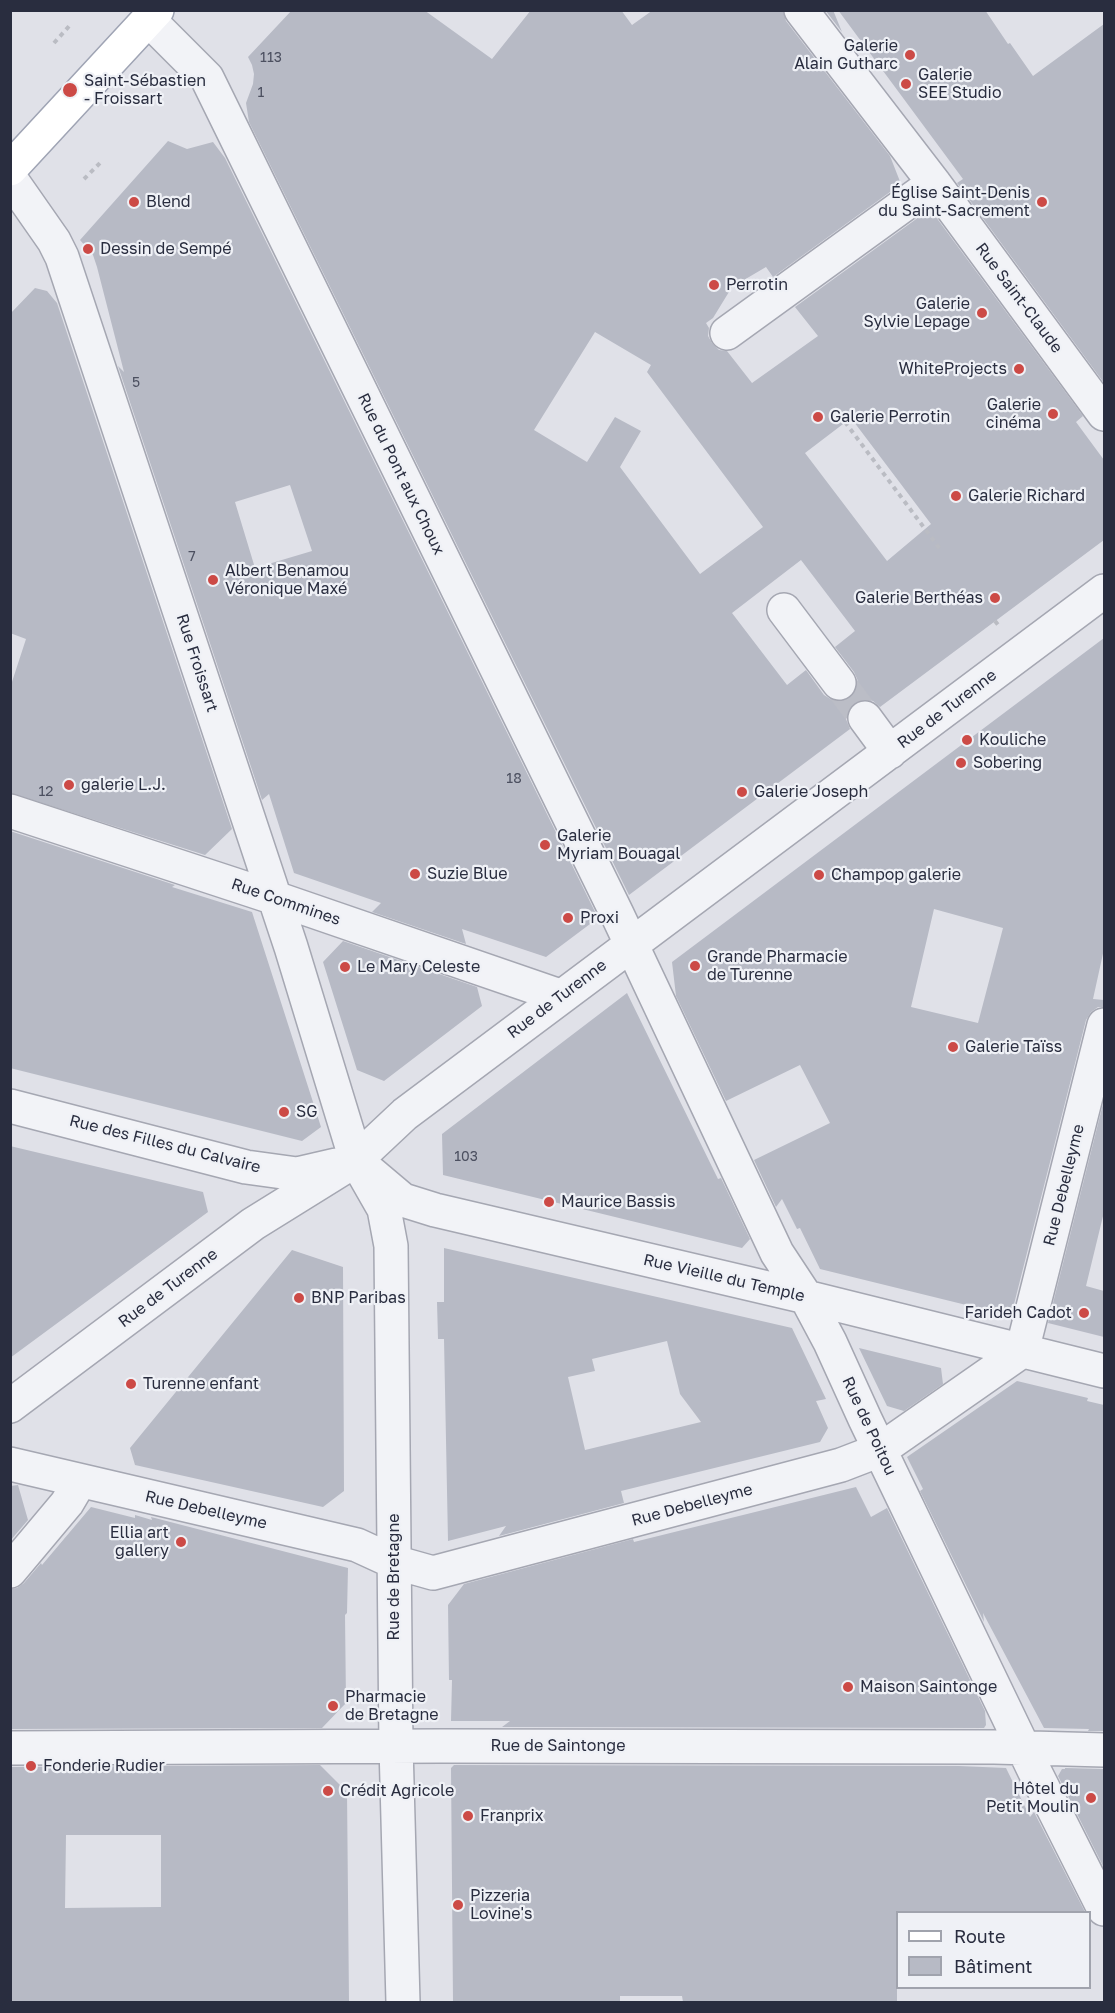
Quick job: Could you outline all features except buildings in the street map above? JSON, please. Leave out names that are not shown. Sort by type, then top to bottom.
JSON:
[{"type":"main road","points":[[10,169],[153,15]]},
{"type":"street","name":"Rue Saint-Claude","points":[[801,10],[934,183],[1104,414]]},
{"type":"street","name":"Rue du Pont aux Choux","points":[[153,15],[207,78],[631,944]]},
{"type":"street","name":"Rue Froissart","points":[[10,178],[62,256],[275,898],[356,1160]]},
{"type":"street","points":[[727,333],[934,183]]},
{"type":"street","name":"Rue de Turenne","points":[[10,1406],[253,1224],[356,1160],[405,1114],[560,996],[890,752],[1101,603]]},
{"type":"street","points":[[784,610],[839,683]]},
{"type":"street","points":[[865,718],[890,752]]},
{"type":"street","name":"Rue Commines","points":[[10,811],[275,898],[560,996]]},
{"type":"street","name":"Rue de Poitou","points":[[631,944],[777,1253],[806,1297],[830,1342],[1024,1749],[1104,1910]]},
{"type":"street","name":"Rue Debelleyme","points":[[10,1464],[357,1545],[394,1562],[433,1573],[841,1465],[880,1450],[1022,1351],[1104,1025]]},
{"type":"street","name":"Rue des Filles du Calvaire","points":[[10,1106],[246,1167],[297,1174],[356,1160]]},
{"type":"street","name":"Rue Vieille du Temple","points":[[356,1160],[403,1200],[435,1210],[806,1297],[1104,1371]]},
{"type":"street","name":"Rue de Bretagne","points":[[356,1160],[384,1209],[391,1246],[396,1746],[403,2002]]},
{"type":"street","points":[[10,1571],[67,1503],[80,1481]]},
{"type":"street","name":"Rue de Saintonge","points":[[10,1748],[396,1746],[1104,1750]]},
{"type":"path","points":[[54,43],[71,24]]},
{"type":"path","points":[[84,179],[102,161]]},
{"type":"path","points":[[845,422],[940,549]]},
{"type":"path","points":[[995,621],[999,626]]},
{"type":"tunnel","points":[[839,683],[865,718]]},
{"type":"place","name":"Galerie Alain Gutharc","points":[[910,55]]},
{"type":"place","name":"Galerie SEE Studio","points":[[906,84]]},
{"type":"place","name":"Saint-Sébastien - Froissart","points":[[70,90]]},
{"type":"place","name":"Blend","points":[[134,202]]},
{"type":"place","name":"Église Saint-Denis du Saint-Sacrement","points":[[1042,202]]},
{"type":"place","name":"Dessin de Sempé","points":[[88,249]]},
{"type":"place","name":"Perrotin","points":[[714,285]]},
{"type":"place","name":"Galerie Sylvie Lepage","points":[[982,313]]},
{"type":"place","name":"WhiteProjects","points":[[1019,369]]},
{"type":"place","name":"Galerie cinéma","points":[[1053,414]]},
{"type":"place","name":"Galerie Perrotin","points":[[818,417]]},
{"type":"place","name":"Galerie Richard","points":[[956,496]]},
{"type":"place","name":"Albert Benamou Véronique Maxé","points":[[213,580]]},
{"type":"place","name":"Galerie Berthéas","points":[[995,598]]},
{"type":"place","name":"Kouliche","points":[[967,740]]},
{"type":"place","name":"Sobering","points":[[961,763]]},
{"type":"place","name":"galerie L.J.","points":[[69,785]]},
{"type":"place","name":"Galerie Joseph","points":[[742,792]]},
{"type":"place","name":"Galerie Myriam Bouagal","points":[[545,845]]},
{"type":"place","name":"Suzie Blue","points":[[415,874]]},
{"type":"place","name":"Champop galerie","points":[[819,875]]},
{"type":"place","name":"Proxi","points":[[568,918]]},
{"type":"place","name":"Grande Pharmacie de Turenne","points":[[695,966]]},
{"type":"place","name":"Le Mary Celeste","points":[[345,967]]},
{"type":"place","name":"Galerie Taïss","points":[[953,1047]]},
{"type":"place","name":"SG","points":[[284,1112]]},
{"type":"place","name":"Maurice Bassis","points":[[549,1202]]},
{"type":"place","name":"BNP Paribas","points":[[299,1298]]},
{"type":"place","name":"Farideh Cadot","points":[[1084,1313]]},
{"type":"place","name":"Turenne enfant","points":[[131,1384]]},
{"type":"place","name":"Ellia art gallery","points":[[181,1542]]},
{"type":"place","name":"Maison Saintonge","points":[[848,1687]]},
{"type":"place","name":"Pharmacie de Bretagne","points":[[333,1706]]},
{"type":"place","name":"Fonderie Rudier","points":[[31,1766]]},
{"type":"place","name":"Crédit Agricole","points":[[328,1791]]},
{"type":"place","name":"Hôtel du Petit Moulin","points":[[1091,1798]]},
{"type":"place","name":"Franprix","points":[[468,1816]]},
{"type":"place","name":"Pizzeria Lovine's","points":[[458,1905]]}]
